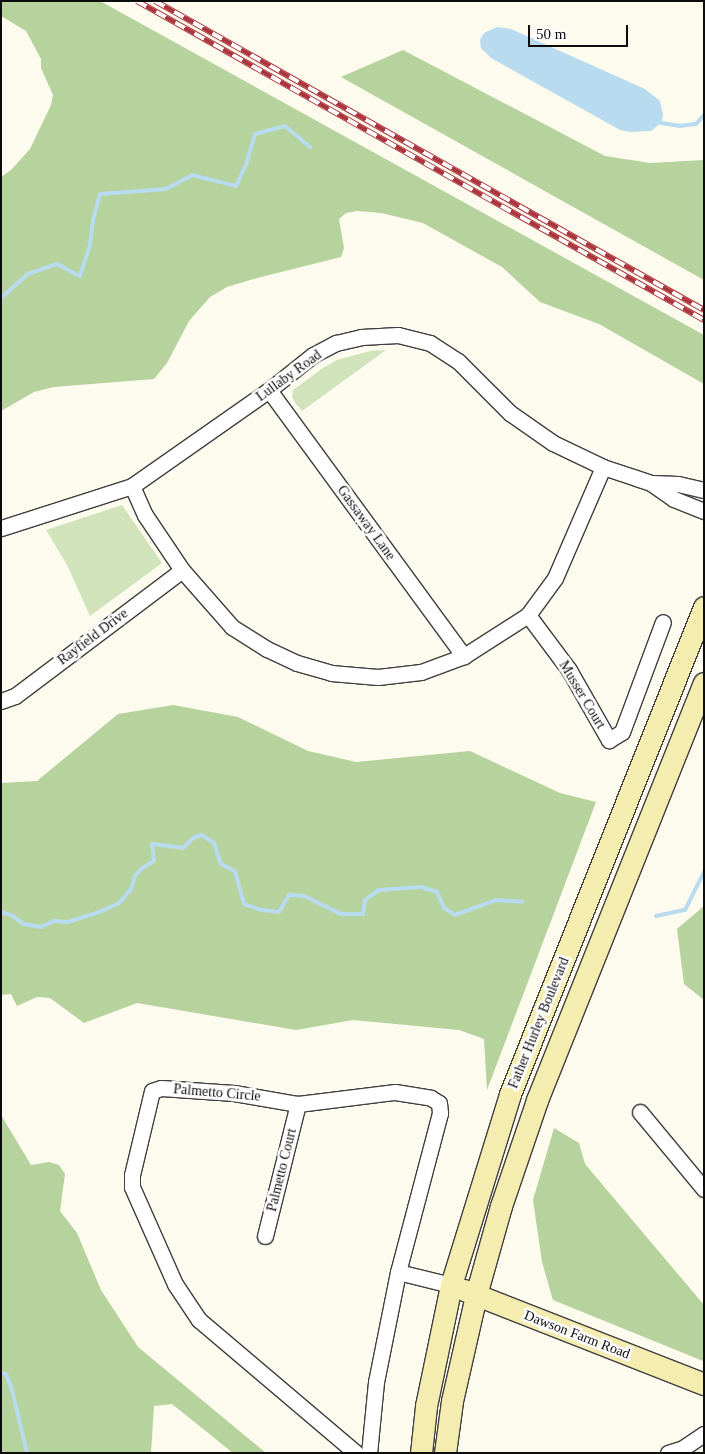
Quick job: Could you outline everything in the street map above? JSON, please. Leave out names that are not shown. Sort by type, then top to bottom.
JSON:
[{"type":"main road","name":"Father Hurley Boulevard","points":[[421,1453],[426,1406],[451,1285],[510,1094],[704,607]]},
{"type":"main road","name":"Father Hurley Boulevard","points":[[445,1453],[452,1401],[476,1294],[501,1206],[537,1100],[704,683]]},
{"type":"main road","name":"Dawson Farm Road","points":[[451,1285],[704,1384]]},
{"type":"street","name":"Lullaby Road","points":[[1,528],[132,486],[269,390],[313,355],[336,343],[361,337],[398,335],[430,343],[458,361],[510,413],[553,443],[603,467],[651,484],[674,499],[704,511]]},
{"type":"street","name":"Gassaway Lane","points":[[269,390],[464,656]]},
{"type":"street","points":[[132,486],[145,515],[182,570],[232,627],[267,649],[297,663],[331,673],[378,677],[421,672],[464,656],[528,615],[555,578],[603,467]]},
{"type":"street","name":"Lullaby Road","points":[[651,484],[678,484],[704,490]]},
{"type":"street","name":"Rayfield Drive","points":[[1,701],[16,696],[182,570]]},
{"type":"street","name":"Musser Court","points":[[528,615],[569,670],[609,740],[622,732],[663,622]]},
{"type":"street","name":"Palmetto Circle","points":[[356,1453],[200,1320],[174,1284],[132,1187],[132,1175],[152,1091],[161,1088],[234,1093],[298,1104],[394,1092],[431,1098],[439,1103],[440,1113],[398,1272],[376,1382],[369,1453]]},
{"type":"street","name":"Palmetto Court","points":[[265,1236],[298,1104]]},
{"type":"street","points":[[640,1112],[704,1189]]},
{"type":"street","points":[[398,1272],[451,1285]]},
{"type":"street","points":[[668,1453],[683,1448],[704,1434]]},
{"type":"green space","points":[[1,1],[100,1],[704,335],[704,384],[599,324],[540,302],[502,267],[423,223],[381,213],[357,211],[346,213],[339,219],[344,248],[341,257],[227,287],[210,297],[189,321],[167,363],[154,379],[54,387],[34,392],[1,411],[1,177],[11,170],[30,149],[51,105],[53,95],[41,68],[41,59],[26,31],[1,16]]},
{"type":"green space","points":[[403,50],[605,156],[650,163],[704,160],[704,280],[341,77]]},
{"type":"green space","points":[[386,350],[302,411],[292,397],[293,390],[337,360],[370,351]]},
{"type":"green space","points":[[122,505],[162,563],[90,616],[67,565],[46,530]]},
{"type":"green space","points":[[173,705],[238,717],[308,751],[356,762],[470,751],[560,793],[596,802],[487,1090],[484,1039],[459,1030],[353,1020],[296,1030],[137,1003],[84,1023],[50,998],[37,997],[17,1006],[11,994],[1,995],[1,783],[37,781],[118,714]]},
{"type":"green space","points":[[704,906],[704,1000],[684,984],[677,929]]},
{"type":"green space","points":[[1,1115],[31,1165],[49,1162],[59,1165],[65,1174],[60,1211],[77,1233],[101,1290],[138,1347],[266,1453],[233,1453],[172,1404],[154,1406],[151,1453],[1,1453]]},
{"type":"green space","points":[[554,1128],[579,1143],[585,1164],[704,1305],[703,1361],[553,1300],[542,1262],[533,1200]]},
{"type":"water","points":[[497,27],[511,29],[645,89],[660,101],[663,115],[661,123],[651,131],[630,132],[620,130],[491,58],[481,48],[480,40],[484,33]]},
{"type":"waterway","points":[[661,123],[679,126],[696,124],[704,115]]},
{"type":"waterway","points":[[1,298],[28,274],[57,264],[80,276],[90,245],[93,220],[100,194],[166,189],[192,175],[236,186],[246,165],[255,134],[285,126],[310,147]]},
{"type":"waterway","points":[[1,912],[11,915],[24,924],[41,927],[54,921],[68,922],[102,911],[119,903],[131,889],[135,876],[141,869],[154,861],[152,844],[183,848],[193,838],[202,835],[214,843],[221,864],[235,871],[244,904],[261,910],[279,912],[289,895],[304,896],[341,914],[363,914],[365,900],[379,890],[421,887],[437,892],[444,908],[455,915],[496,900],[522,902]]},
{"type":"waterway","points":[[656,916],[685,910],[704,872]]},
{"type":"waterway","points":[[1,1373],[6,1374],[12,1390],[27,1453]]},
{"type":"railway","points":[[137,1],[704,320]]},
{"type":"railway","points":[[155,1],[704,310]]}]
